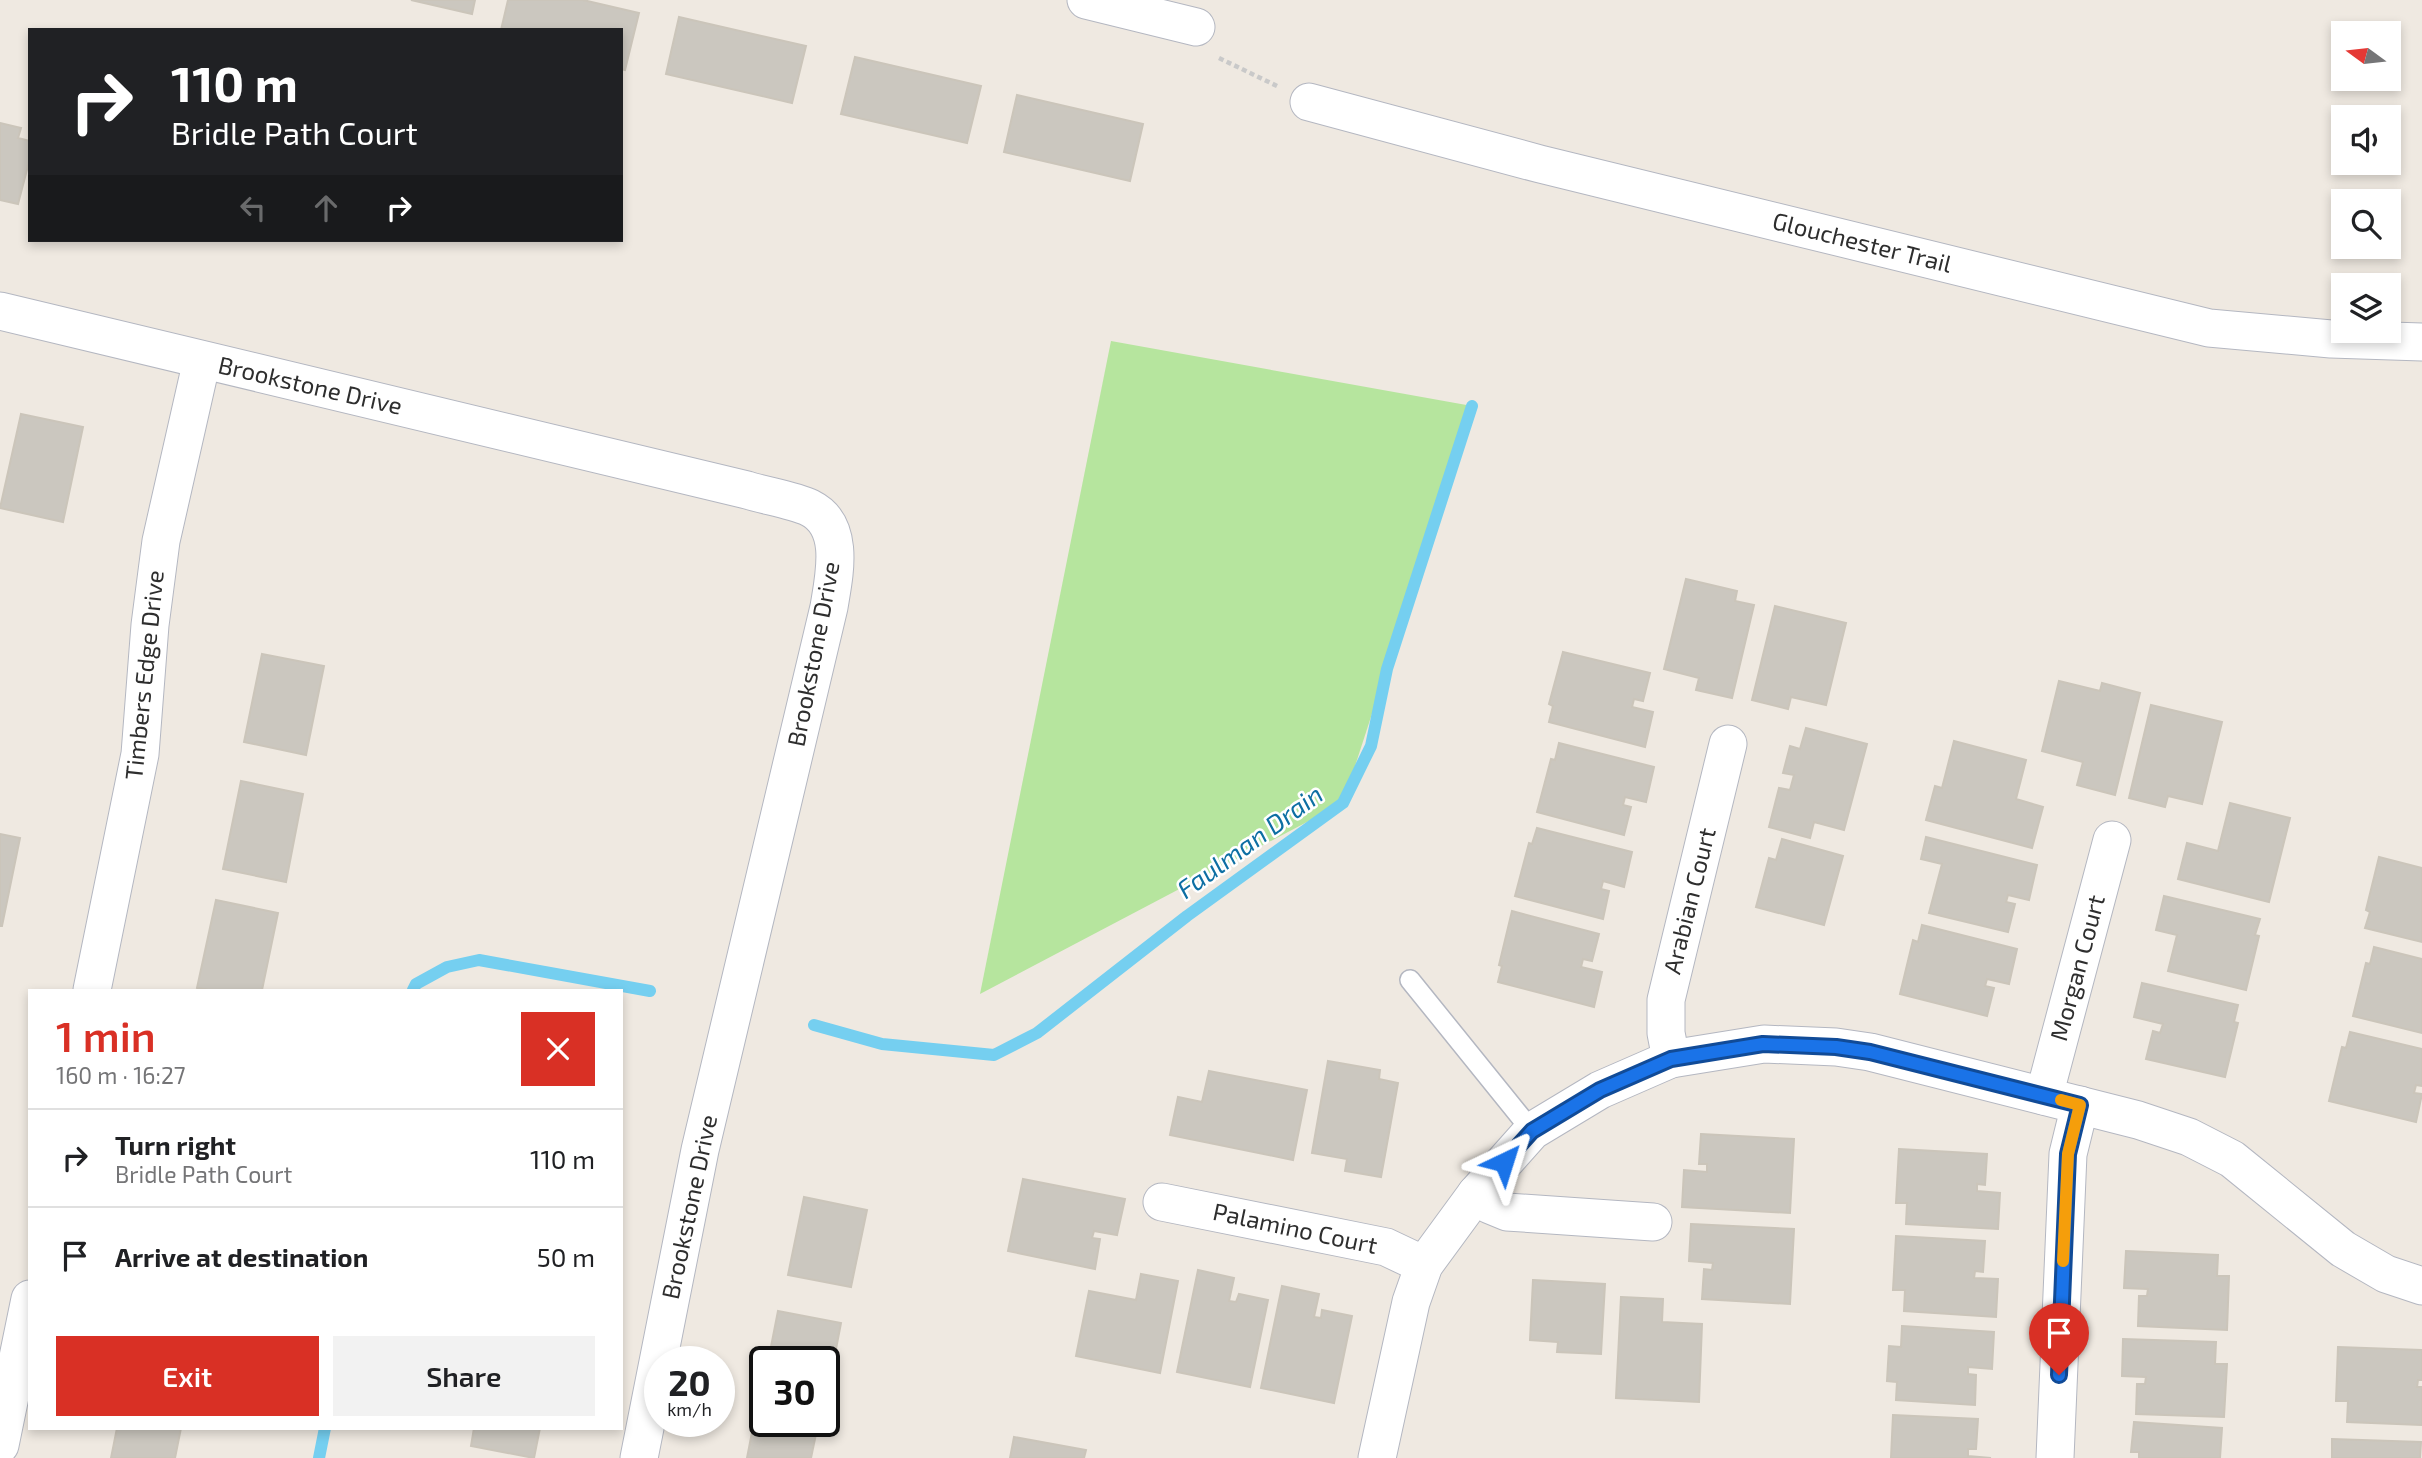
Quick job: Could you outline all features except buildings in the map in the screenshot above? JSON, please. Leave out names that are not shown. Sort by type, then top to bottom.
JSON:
[{"type":"street","points":[[1086,0],[1196,27]]},
{"type":"street","name":"Glouchester Trail","points":[[1309,102],[1553,167],[2209,328],[2331,339],[2422,342]]},
{"type":"street","name":"Brookstone Drive","points":[[0,311],[747,490],[811,509],[829,526],[836,560],[828,607],[700,1150],[639,1458]]},
{"type":"street","name":"Timbers Edge Drive","points":[[92,989],[140,754],[150,625],[160,541],[202,360]]},
{"type":"street","name":"Arabian Court","points":[[1671,1059],[1666,1033],[1666,1000],[1728,744]]},
{"type":"street","name":"Morgan Court","points":[[2044,1096],[2112,840]]},
{"type":"street","points":[[1377,1458],[1411,1302],[1424,1265],[1476,1194],[1532,1131],[1600,1090],[1671,1059],[1763,1044],[1836,1047],[1870,1052],[2138,1120],[2189,1137],[2232,1159],[2343,1249],[2386,1274],[2422,1286]]},
{"type":"street","points":[[2055,1458],[2068,1154],[2080,1105]]},
{"type":"street","points":[[1476,1194],[1490,1205],[1507,1212],[1653,1222]]},
{"type":"street","name":"Palamino Court","points":[[1162,1202],[1386,1247],[1424,1265]]},
{"type":"street","points":[[0,1445],[28,1309]]},
{"type":"lane","points":[[1410,980],[1532,1131]]},
{"type":"path","points":[[1196,27],[1209,53],[1309,102]]},
{"type":"green space","points":[[1111,341],[1472,406],[1343,803],[980,994]]},
{"type":"waterway","name":"Faulman Drain","points":[[814,1025],[882,1044],[994,1055],[1037,1033],[1187,916],[1343,803],[1371,746],[1387,669],[1472,406]]},
{"type":"waterway","name":"Faulman Drain","points":[[414,989],[416,984],[447,967],[479,960],[650,991]]},
{"type":"waterway","name":"Faulman Drain","points":[[319,1458],[325,1430]]},
{"type":"slow traffic","points":[[2061,1100],[2080,1105],[2068,1154],[2063,1261]]},
{"type":"route","points":[[1504,1162],[1532,1131],[1600,1090],[1671,1059],[1763,1044],[1836,1047],[1870,1052],[2080,1105],[2068,1154],[2059,1375]]}]
